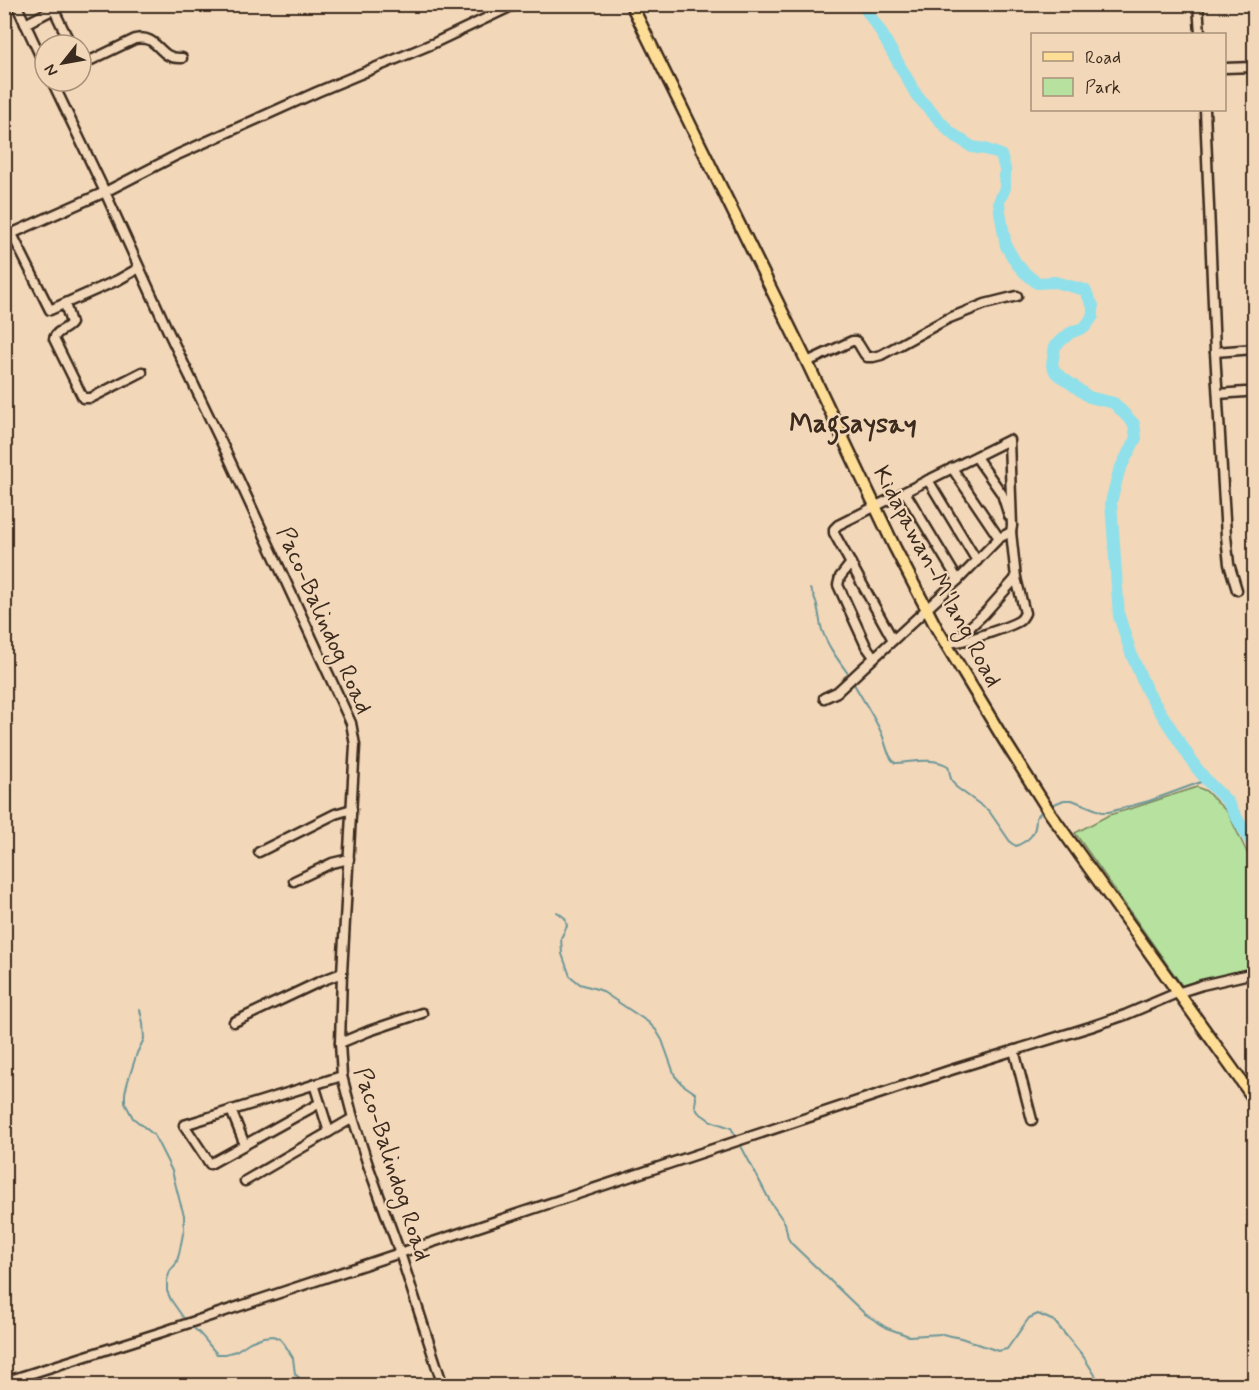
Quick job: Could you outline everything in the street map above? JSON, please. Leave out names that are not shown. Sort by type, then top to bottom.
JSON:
[{"type":"main road","name":"Kidapawan-M'lang Road","points":[[631,4],[807,362],[894,546],[927,609],[951,644],[1004,740],[1050,813],[1254,1100]]},
{"type":"street","points":[[16,4],[33,39]]},
{"type":"street","points":[[26,24],[64,4]]},
{"type":"street","points":[[139,268],[52,310],[49,309],[7,236],[105,192],[177,155],[317,92],[432,44],[516,4]]},
{"type":"street","points":[[1198,4],[1200,33]]},
{"type":"street","points":[[54,10],[65,33]]},
{"type":"street","points":[[93,59],[142,37],[154,42],[169,57],[182,58]]},
{"type":"street","points":[[1226,68],[1254,67]]},
{"type":"street","name":"Paco-Balindog Road","points":[[58,93],[351,723],[355,745],[342,974],[340,1043],[342,1076],[368,1166],[400,1253],[443,1386]]},
{"type":"street","points":[[1205,111],[1215,352],[1226,536],[1230,570],[1237,590]]},
{"type":"street","points":[[807,362],[852,340],[859,344],[867,357],[881,355],[947,319],[985,304],[1017,296]]},
{"type":"street","points":[[65,304],[71,323],[57,333],[54,339],[83,398],[91,398],[142,372]]},
{"type":"street","points":[[1215,352],[1254,349]]},
{"type":"street","points":[[1218,394],[1245,392]]},
{"type":"street","points":[[893,640],[834,533],[834,529],[1009,440],[1016,578],[1025,614],[1021,619],[951,644]]},
{"type":"street","points":[[976,457],[1002,494],[1012,529]]},
{"type":"street","points":[[952,468],[999,538]]},
{"type":"street","points":[[928,480],[977,561]]},
{"type":"street","points":[[905,492],[958,580]]},
{"type":"street","points":[[824,698],[837,692],[958,580],[999,538],[1012,529]]},
{"type":"street","points":[[852,563],[840,577],[838,585],[866,646],[874,657]]},
{"type":"street","points":[[951,644],[984,614],[1016,578]]},
{"type":"street","points":[[259,852],[335,814],[352,809]]},
{"type":"street","points":[[294,881],[332,863],[349,859]]},
{"type":"street","points":[[4,1382],[1125,1015],[1177,993],[1254,973]]},
{"type":"street","points":[[234,1022],[321,981],[342,974]]},
{"type":"street","points":[[340,1043],[422,1014]]},
{"type":"street","points":[[1014,1050],[1032,1120]]},
{"type":"street","points":[[320,1103],[210,1164],[184,1125],[342,1076]]},
{"type":"street","points":[[314,1084],[329,1132]]},
{"type":"street","points":[[231,1110],[245,1145]]},
{"type":"street","points":[[245,1181],[353,1118]]},
{"type":"green space","points":[[1197,787],[1206,791],[1228,813],[1254,867],[1254,967],[1183,987],[1075,833],[1109,815]]},
{"type":"waterway","points":[[862,4],[917,96],[950,132],[972,147],[1001,155],[1005,169],[1005,188],[999,202],[1000,212],[1006,246],[1016,263],[1037,283],[1055,282],[1085,290],[1093,306],[1093,316],[1085,327],[1070,333],[1055,346],[1052,365],[1056,373],[1089,397],[1114,403],[1134,424],[1136,438],[1119,471],[1111,502],[1119,616],[1132,656],[1147,691],[1195,766],[1227,801],[1254,847]]},
{"type":"waterway","points":[[810,589],[817,604],[824,636],[849,675]]},
{"type":"waterway","points":[[854,684],[878,726],[892,760],[895,763],[929,761],[948,766],[951,779],[956,787],[989,811],[1011,843],[1016,846],[1028,839],[1035,828],[1036,818],[1041,812]]},
{"type":"waterway","points":[[1052,805],[1064,800],[1072,800],[1102,812],[1109,812],[1149,801],[1201,782],[1208,782]]},
{"type":"waterway","points":[[557,912],[565,918],[567,926],[561,938],[562,954],[570,976],[580,984],[600,990],[648,1022],[662,1040],[675,1076],[695,1093],[695,1106],[698,1112],[711,1121],[731,1128],[737,1138]]},
{"type":"waterway","points":[[140,1010],[144,1039],[128,1081],[125,1103],[133,1118],[154,1135],[172,1171],[184,1215],[184,1229],[176,1264],[167,1280],[167,1291],[185,1320]]},
{"type":"waterway","points":[[740,1144],[771,1203],[785,1223],[791,1243],[865,1314],[887,1328],[909,1336],[942,1334],[998,1351],[1007,1349],[1029,1318],[1038,1314],[1054,1321],[1083,1356],[1102,1386]]},
{"type":"waterway","points":[[192,1327],[217,1354],[236,1351],[263,1337],[273,1336],[280,1339],[293,1358],[295,1374],[308,1386]]},
{"type":"district","name":"Magsaysay","points":[[853,423]]}]
